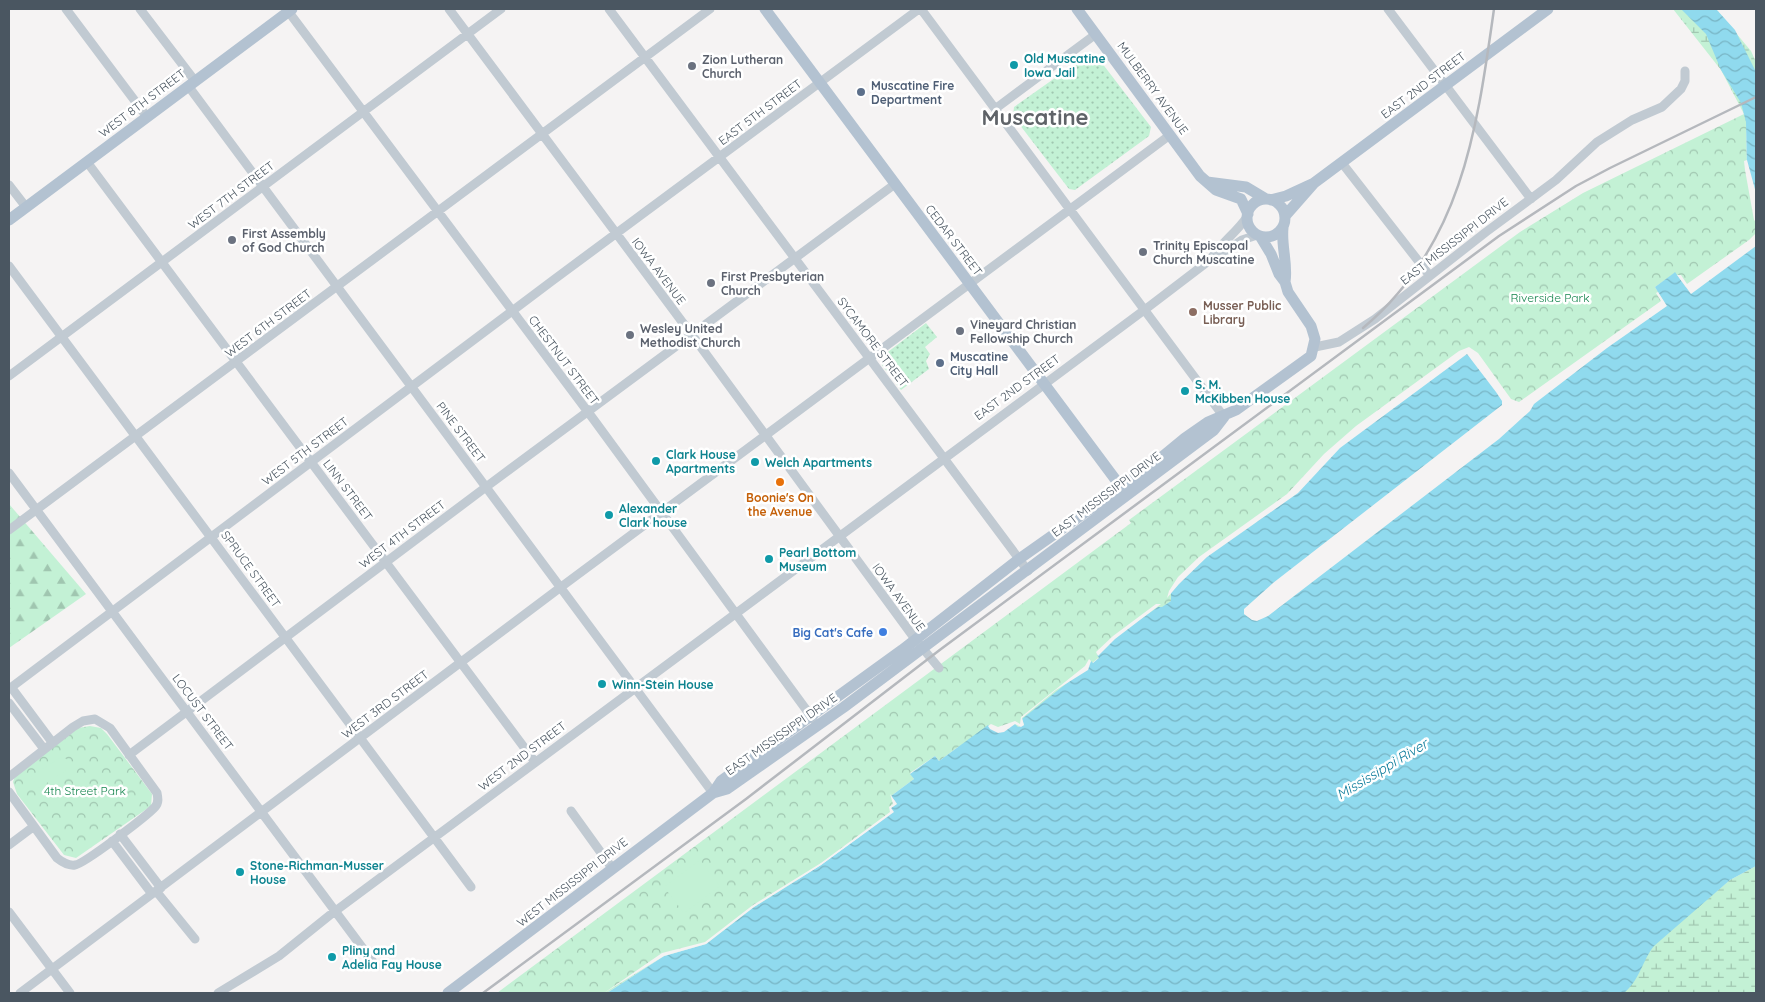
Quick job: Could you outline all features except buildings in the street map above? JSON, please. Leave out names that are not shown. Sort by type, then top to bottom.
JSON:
[{"type":"main road","name":"CEDAR STREET","points":[[765,9],[1121,487]]},
{"type":"main road","name":"MULBERRY AVENUE","points":[[1077,9],[1207,182],[1216,190],[1241,199],[1247,215]]},
{"type":"main road","name":"EAST 2ND STREET","points":[[1269,199],[1286,196],[1314,183],[1548,9]]},
{"type":"main road","name":"WEST 8TH STREET","points":[[9,220],[192,84],[286,11]]},
{"type":"main road","points":[[1207,182],[1246,187],[1281,206],[1285,216],[1281,243],[1287,272],[1285,282]]},
{"type":"main road","name":"EAST 2ND STREET","points":[[1285,216],[1314,183]]},
{"type":"main road","points":[[1269,199],[1257,202],[1247,215],[1249,228],[1259,236],[1271,254],[1288,292],[1311,326],[1315,334],[1315,347]]},
{"type":"main road","points":[[1259,236],[1274,235],[1282,228]]},
{"type":"main road","name":"EAST MISSISSIPPI DRIVE","points":[[712,793],[721,781],[915,639],[1019,559],[1151,466],[1185,438],[1208,422],[1224,417],[1297,368],[1310,356],[1315,347]]},
{"type":"main road","name":"EAST MISSISSIPPI DRIVE","points":[[712,793],[727,788],[818,726],[923,649],[1214,430],[1224,417]]},
{"type":"main road","name":"WEST MISSISSIPPI DRIVE","points":[[448,993],[712,793]]},
{"type":"street","points":[[66,9],[147,117]]},
{"type":"street","name":"PINE STREET","points":[[140,9],[263,187],[712,793]]},
{"type":"street","name":"IOWA AVENUE","points":[[448,9],[692,335],[764,436],[840,535],[915,639],[939,668]]},
{"type":"street","name":"WEST 7TH STREET","points":[[9,376],[501,9]]},
{"type":"street","name":"SYCAMORE STREET","points":[[609,9],[1028,571]]},
{"type":"street","name":"WEST 6TH STREET","points":[[9,530],[710,9]]},
{"type":"street","points":[[920,9],[1224,417]]},
{"type":"street","name":"EAST 5TH STREET","points":[[616,235],[920,9]]},
{"type":"street","points":[[1388,9],[1531,199]]},
{"type":"street","name":"CHESTNUT STREET","points":[[286,11],[364,112],[662,512],[818,726]]},
{"type":"street","points":[[995,109],[1096,34]]},
{"type":"street","name":"EAST MISSISSIPPI DRIVE","points":[[1315,347],[1339,342],[1391,307],[1556,180],[1596,142],[1632,120],[1662,107],[1682,88],[1685,81],[1685,71]]},
{"type":"street","name":"WEST 3RD STREET","points":[[20,993],[561,587],[1170,135]]},
{"type":"street","name":"LINN STREET","points":[[87,162],[535,762]]},
{"type":"street","points":[[1342,163],[1430,276]]},
{"type":"street","points":[[9,184],[26,207]]},
{"type":"street","name":"WEST 4TH STREET","points":[[129,755],[486,487],[895,184]]},
{"type":"street","name":"EAST 2ND STREET","points":[[1210,260],[1216,250],[1236,232],[1247,215]]},
{"type":"street","name":"WEST 5TH STREET","points":[[10,688],[411,386],[616,235]]},
{"type":"street","name":"EAST 2ND STREET","points":[[840,535],[1210,260],[1242,240],[1259,236]]},
{"type":"street","name":"SPRUCE STREET","points":[[9,266],[471,887]]},
{"type":"street","name":"LOCUST STREET","points":[[9,474],[376,966]]},
{"type":"street","name":"WEST 2ND STREET","points":[[219,993],[279,956],[336,911],[840,535]]},
{"type":"street","points":[[10,688],[52,742]]},
{"type":"street","points":[[9,703],[44,749]]},
{"type":"street","points":[[9,777],[52,742],[83,721],[95,719],[105,723],[157,793],[158,798],[154,808],[112,841],[82,863],[72,865],[57,858],[9,792]]},
{"type":"street","points":[[571,811],[612,868]]},
{"type":"street","points":[[9,845],[33,827]]},
{"type":"street","points":[[120,834],[157,891]]},
{"type":"street","points":[[112,841],[157,891],[195,939]]},
{"type":"street","points":[[9,912],[70,993]]},
{"type":"green space","points":[[1673,9],[1716,9],[1751,51],[1756,62],[1756,193],[1744,114],[1721,70]]},
{"type":"green space","points":[[1089,54],[1095,54],[1151,127],[1149,136],[1075,190],[1069,189],[1013,116],[1014,107]]},
{"type":"green space","name":"Riverside Park","points":[[1744,114],[1746,122],[1747,170],[1756,219],[1756,235],[1751,242],[1686,287],[1675,273],[1655,287],[1665,302],[1519,405],[1288,496],[1171,601],[1092,663],[1024,725],[958,747],[939,761],[935,756],[910,773],[914,779],[891,796],[897,804],[894,812],[706,944],[664,956],[607,993],[497,993],[1131,523],[1129,520],[1520,232],[1583,193]]},
{"type":"green space","points":[[926,323],[937,337],[925,347],[930,354],[926,361],[929,369],[901,390],[882,365],[880,358]]},
{"type":"green space","points":[[9,504],[86,594],[9,648]]},
{"type":"green space","name":"4th Street Park","points":[[90,726],[101,728],[107,734],[152,794],[151,806],[76,858],[64,855],[17,794],[13,782],[15,776],[78,728]]},
{"type":"green space","points":[[63,756],[73,766],[39,788],[31,776]]},
{"type":"green space","points":[[700,860],[720,886],[684,913],[664,887]]},
{"type":"green space","points":[[1756,866],[1756,993],[1595,993],[1730,880]]},
{"type":"water","points":[[1681,9],[1716,9],[1735,30],[1756,72],[1756,219],[1747,170],[1746,122],[1741,103],[1721,70],[1706,34]]},
{"type":"water","name":"Mississippi River","points":[[1756,235],[1756,866],[1730,880],[1654,946],[1634,982],[1624,993],[607,993],[664,956],[706,944],[754,907],[821,865],[893,812],[891,808],[897,804],[891,796],[914,779],[910,774],[935,756],[939,761],[988,725],[997,730],[1015,724],[1018,727],[1024,725],[1022,719],[1087,667],[1091,661],[1093,663],[1099,658],[1097,655],[1115,637],[1158,607],[1162,607],[1171,601],[1171,592],[1201,559],[1288,496],[1325,456],[1468,350],[1510,400],[1519,405],[1664,302],[1655,287],[1675,272],[1686,287],[1751,242]]},
{"type":"pier","points":[[1747,160],[1756,193],[1756,222],[1754,220],[1745,170],[1744,161]]},
{"type":"pier","points":[[1756,233],[1756,246],[1691,294],[1677,275],[1681,275],[1687,284]]},
{"type":"pier","points":[[1658,292],[1667,306],[1607,348],[1534,404],[1530,411],[1499,439],[1268,616],[1257,621],[1252,620],[1244,614],[1244,609],[1273,583],[1502,405],[1502,401],[1496,392],[1467,354],[1340,448],[1298,493],[1207,557],[1167,598],[1178,577],[1199,557],[1287,494],[1324,454],[1356,426],[1459,351],[1469,347],[1478,353],[1511,399],[1519,402],[1661,301],[1656,293]]},
{"type":"pier","points":[[1156,604],[1161,604],[1115,639],[1098,656],[1096,652],[1113,636]]},
{"type":"pier","points":[[1089,659],[1091,661],[1088,670],[1056,690],[1022,718],[1024,725],[1021,727],[1015,724],[1004,732],[998,733],[990,729],[988,726],[991,724],[998,727],[1015,721],[1020,724],[1021,717],[1085,666]]},
{"type":"pier","points":[[890,794],[897,804],[891,808],[894,812],[821,865],[754,907],[706,944],[664,956],[604,993],[662,953],[705,942],[753,905],[821,863],[890,812],[889,807],[893,804]]},
{"type":"railway","points":[[1363,328],[1396,295],[1423,260],[1443,222],[1459,182],[1471,141],[1488,54],[1494,9]]},
{"type":"railway","points":[[483,993],[746,799],[941,649],[1499,236],[1576,186],[1756,97]]},
{"type":"place","name":"Old Muscatine Iowa Jail","points":[[1014,65]]},
{"type":"place","name":"Zion Lutheran Church","points":[[692,66]]},
{"type":"place","name":"Muscatine Fire Department","points":[[861,92]]},
{"type":"place","name":"First Assembly of God Church","points":[[232,240]]},
{"type":"place","name":"Trinity Episcopal Church Muscatine","points":[[1143,252]]},
{"type":"place","name":"First Presbyterian Church","points":[[711,283]]},
{"type":"place","name":"Musser Public Library","points":[[1193,312]]},
{"type":"place","name":"Vineyard Christian Fellowship Church","points":[[960,331]]},
{"type":"place","name":"Wesley United Methodist Church","points":[[630,335]]},
{"type":"place","name":"Muscatine City Hall","points":[[940,363]]},
{"type":"place","name":"S. M. McKibben House","points":[[1185,391]]},
{"type":"place","name":"Clark House Apartments","points":[[656,461]]},
{"type":"place","name":"Welch Apartments","points":[[755,462]]},
{"type":"place","name":"Boonie's On the Avenue","points":[[780,482]]},
{"type":"place","name":"Alexander Clark house","points":[[609,515]]},
{"type":"place","name":"Pearl Bottom Museum","points":[[769,559]]},
{"type":"place","name":"Big Cat's Cafe","points":[[883,632]]},
{"type":"place","name":"Winn-Stein House","points":[[602,684]]},
{"type":"place","name":"Stone-Richman-Musser House","points":[[240,872]]},
{"type":"place","name":"Pliny and Adelia Fay House","points":[[332,957]]},
{"type":"district","name":"Muscatine","points":[[1035,117]]}]
